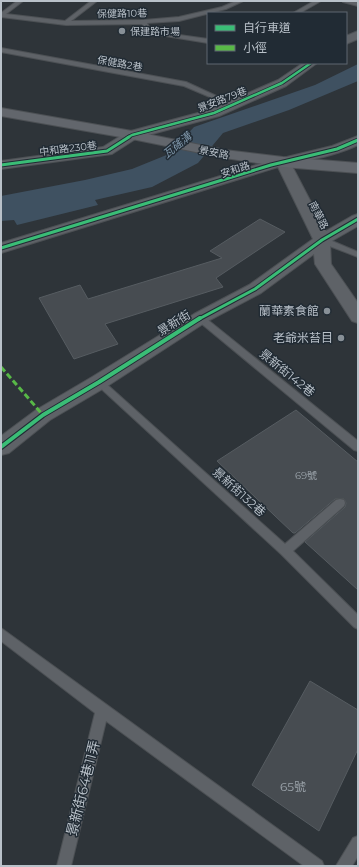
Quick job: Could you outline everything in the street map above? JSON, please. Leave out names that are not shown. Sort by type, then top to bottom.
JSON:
[{"type":"main road","name":"景安路","points":[[1,112],[132,135],[225,154],[283,162],[358,168]]},
{"type":"street","points":[[347,40],[358,34]]},
{"type":"street","name":"景安路79巷","points":[[132,135],[214,113],[282,83],[310,64]]},
{"type":"street","name":"中和路230巷","points":[[1,164],[107,151],[132,135]]},
{"type":"street","name":"安和路","points":[[1,248],[167,199],[283,162],[347,146],[358,140]]},
{"type":"street","name":"南華路","points":[[283,162],[322,240],[323,264],[358,317]]},
{"type":"street","name":"景新街","points":[[1,446],[43,415],[100,382],[200,318],[255,289],[322,240],[358,219]]},
{"type":"lane","points":[[2,15],[20,1]]},
{"type":"lane","points":[[66,23],[94,1]]},
{"type":"lane","name":"保健路10巷","points":[[208,12],[224,8],[240,1]]},
{"type":"lane","points":[[298,12],[318,1]]},
{"type":"lane","points":[[345,1],[358,4]]},
{"type":"lane","name":"保健路10巷","points":[[2,15],[66,23],[144,22],[179,19],[207,12]]},
{"type":"lane","points":[[144,22],[149,32],[207,42]]},
{"type":"lane","name":"保健路2巷","points":[[1,50],[186,84],[233,105]]},
{"type":"lane","points":[[322,240],[358,255]]},
{"type":"lane","name":"景新街142巷","points":[[200,318],[358,447]]},
{"type":"lane","name":"景新街132巷","points":[[100,382],[284,551],[358,623]]},
{"type":"lane","points":[[284,551],[340,503]]},
{"type":"lane","points":[[1,634],[102,710],[317,866]]},
{"type":"lane","name":"景新街64巷11弄","points":[[64,866],[102,710]]},
{"type":"lane","points":[[343,866],[358,843]]},
{"type":"water","points":[[358,64],[358,81],[289,110],[223,133],[198,163],[152,187],[95,200],[98,205],[17,225],[14,220],[1,221],[1,196],[85,180],[132,169],[169,154],[194,127],[315,85]]},
{"type":"building","points":[[260,219],[285,232],[216,278],[223,287],[105,324],[118,344],[74,359],[39,298],[80,285],[88,299],[222,258],[210,251]]},
{"type":"building","points":[[296,410],[358,462],[358,590],[305,542],[345,507],[346,503],[344,499],[335,499],[295,533],[293,533],[217,461]]},
{"type":"building","points":[[310,681],[358,710],[358,749],[319,831],[252,785]]},
{"type":"marked path","points":[[1,367],[43,415]]},
{"type":"cycle path","points":[[1,165],[107,151],[132,135],[214,113],[282,83],[310,64]]},
{"type":"cycle path","points":[[1,248],[271,165],[337,149],[358,140]]},
{"type":"cycle path","points":[[1,447],[43,415],[99,382],[200,318],[255,289],[322,240],[358,219]]},
{"type":"place","name":"保建路市場","points":[[122,31]]},
{"type":"place","name":"蘭華素食館","points":[[327,311]]},
{"type":"place","name":"老爺米苔目","points":[[341,338]]},
{"type":"water label","name":"瓦磘溝","points":[[177,145]]}]
